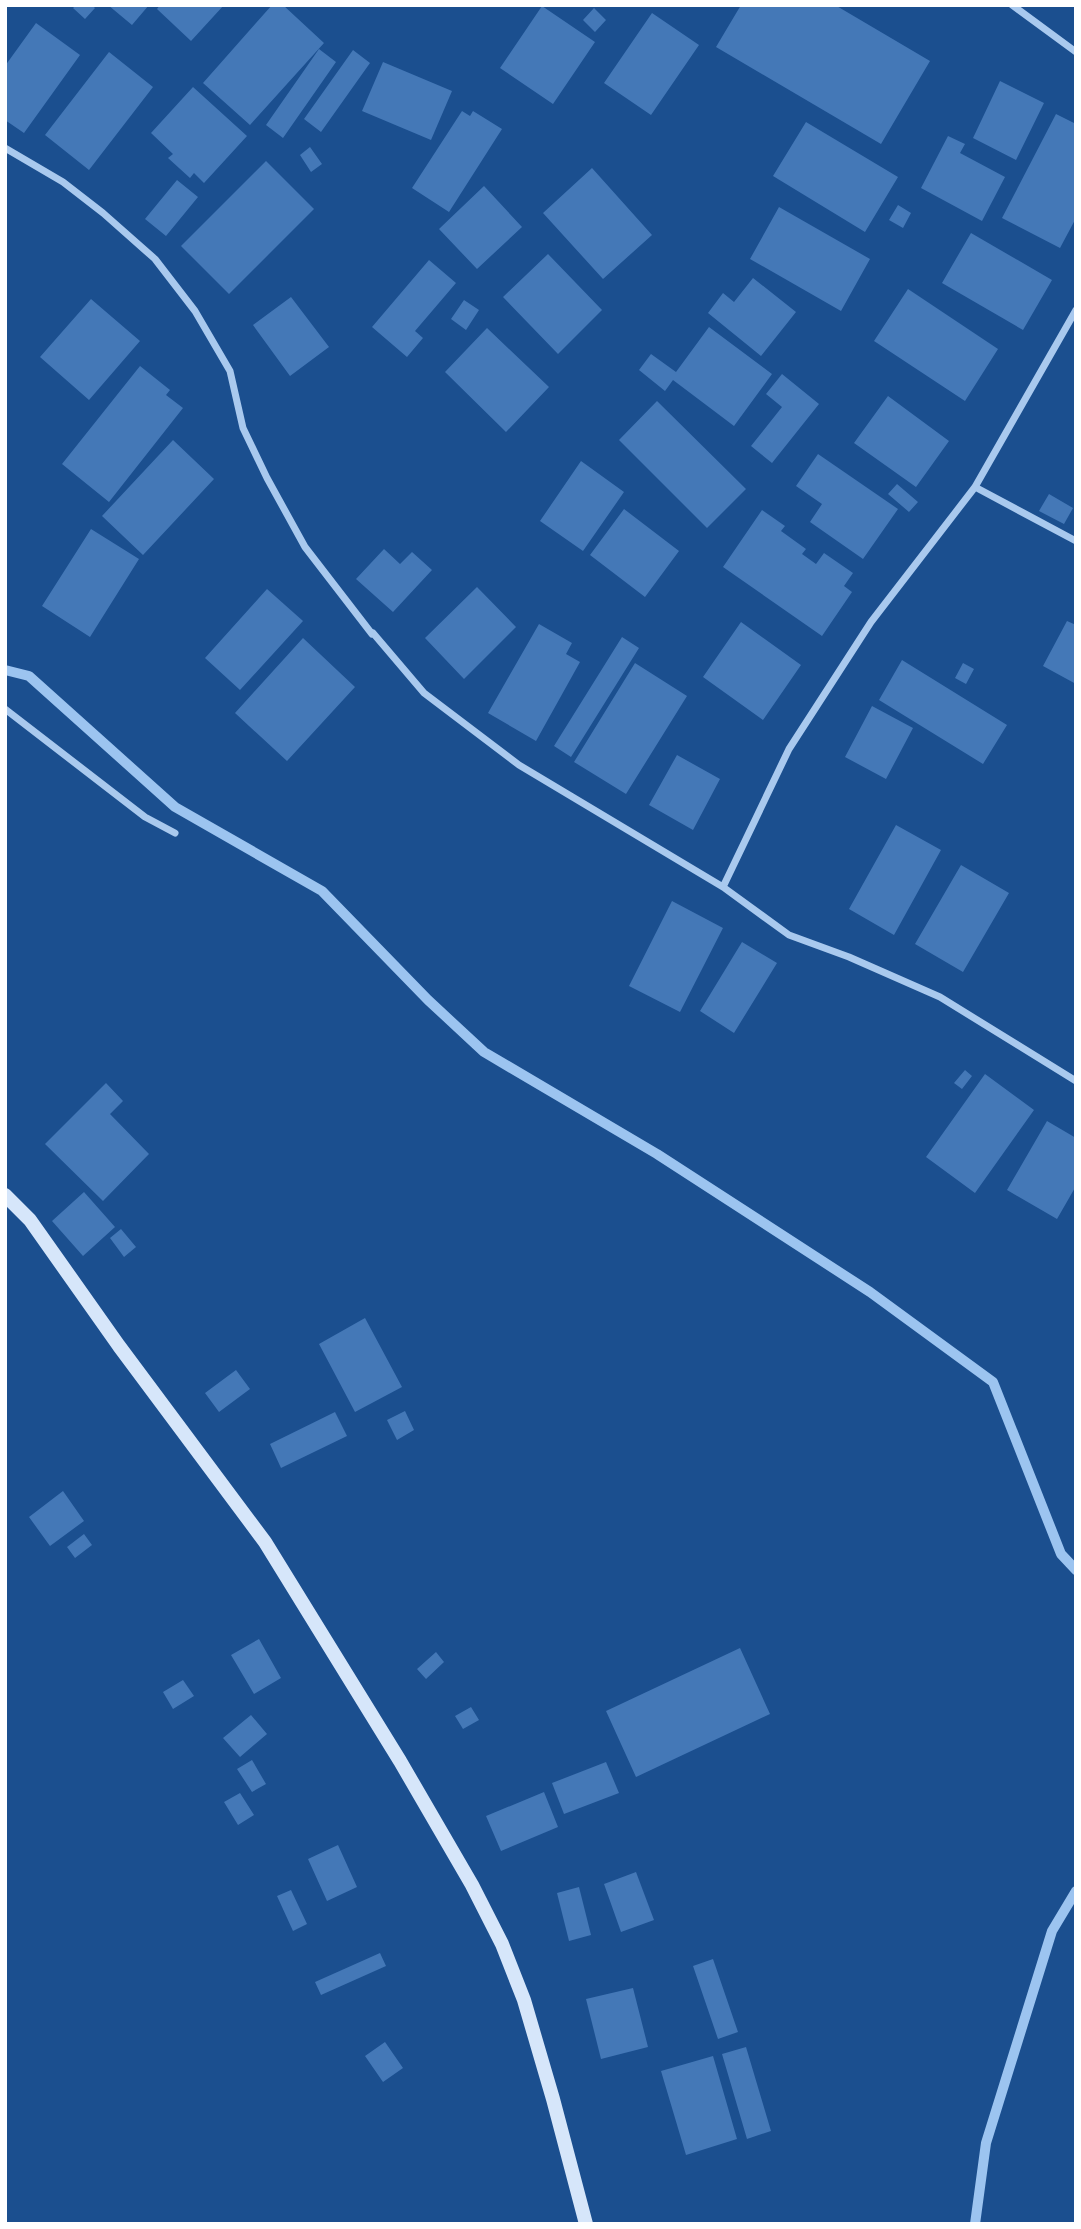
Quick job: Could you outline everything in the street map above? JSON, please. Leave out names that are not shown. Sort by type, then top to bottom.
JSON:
[{"type":"main road","points":[[5,1195],[30,1220],[119,1346],[265,1542],[400,1761],[472,1885],[502,1944],[524,2000],[586,2224]]},
{"type":"street","points":[[1012,5],[1076,52]]},
{"type":"street","points":[[5,148],[62,182],[103,213],[155,259],[195,312],[230,371],[243,428],[305,547],[372,634],[424,693],[519,765],[723,887],[789,935],[849,957],[940,997],[1076,1081]]},
{"type":"street","points":[[723,887],[789,749],[871,622],[975,487],[1076,310]]},
{"type":"street","points":[[975,487],[1076,541]]},
{"type":"street","points":[[5,709],[145,817],[175,834]]},
{"type":"building","points":[[76,5],[92,5],[95,8],[85,19],[73,8]]},
{"type":"building","points":[[108,5],[149,5],[132,25]]},
{"type":"building","points":[[160,5],[224,5],[191,41],[157,9]]},
{"type":"building","points":[[272,5],[283,5],[324,43],[250,125],[203,83]]},
{"type":"building","points":[[741,5],[835,5],[930,61],[881,144],[716,47]]},
{"type":"building","points":[[542,6],[595,42],[553,104],[500,68]]},
{"type":"building","points":[[594,8],[606,20],[595,32],[583,20]]},
{"type":"building","points":[[652,13],[699,45],[651,115],[604,83]]},
{"type":"building","points":[[36,23],[80,55],[24,133],[5,120],[5,66]]},
{"type":"building","points":[[319,49],[336,62],[283,138],[266,125]]},
{"type":"building","points":[[353,50],[370,63],[321,132],[304,119]]},
{"type":"building","points":[[109,52],[153,87],[89,170],[45,135]]},
{"type":"building","points":[[383,62],[452,91],[431,140],[362,111]]},
{"type":"building","points":[[1000,81],[1044,103],[1016,160],[973,138]]},
{"type":"building","points":[[193,87],[247,136],[204,183],[194,173],[190,178],[168,158],[173,154],[151,133]]},
{"type":"building","points":[[462,111],[470,116],[473,111],[502,129],[449,212],[412,188]]},
{"type":"building","points":[[1056,114],[1076,124],[1076,218],[1060,248],[1002,218]]},
{"type":"building","points":[[806,122],[898,177],[865,232],[773,176]]},
{"type":"building","points":[[948,136],[965,144],[960,153],[1005,177],[982,221],[921,188]]},
{"type":"building","points":[[310,147],[322,164],[311,172],[300,155]]},
{"type":"building","points":[[266,161],[314,209],[229,294],[181,246]]},
{"type":"building","points":[[592,168],[652,235],[603,279],[543,213]]},
{"type":"building","points":[[177,180],[198,197],[166,236],[145,219]]},
{"type":"building","points":[[484,186],[522,227],[477,269],[439,229]]},
{"type":"building","points":[[898,205],[911,213],[903,228],[889,220]]},
{"type":"building","points":[[779,207],[870,259],[841,311],[750,259]]},
{"type":"building","points":[[971,233],[1052,280],[1023,330],[942,283]]},
{"type":"building","points":[[548,254],[602,310],[558,354],[503,297]]},
{"type":"building","points":[[429,260],[456,283],[415,331],[423,338],[407,357],[372,327]]},
{"type":"building","points":[[753,278],[796,312],[761,356],[708,313],[723,293],[734,302]]},
{"type":"building","points":[[908,289],[998,349],[965,401],[874,341]]},
{"type":"building","points":[[291,297],[329,347],[290,376],[253,325]]},
{"type":"building","points":[[91,299],[140,341],[89,400],[40,357]]},
{"type":"building","points":[[464,300],[479,310],[466,330],[451,319]]},
{"type":"building","points":[[709,327],[772,374],[734,426],[673,380],[665,391],[639,370],[651,354],[676,372]]},
{"type":"building","points":[[487,328],[549,387],[506,432],[445,372]]},
{"type":"building","points":[[140,366],[170,390],[166,395],[183,408],[109,502],[62,464]]},
{"type":"building","points":[[782,374],[819,404],[772,463],[751,446],[782,407],[766,394]]},
{"type":"building","points":[[888,396],[949,441],[916,487],[854,443]]},
{"type":"building","points":[[657,401],[746,489],[707,528],[619,440]]},
{"type":"building","points":[[173,440],[214,479],[143,555],[102,516]]},
{"type":"building","points":[[818,454],[898,509],[863,559],[810,522],[822,504],[796,486]]},
{"type":"building","points":[[581,461],[624,492],[583,551],[540,521]]},
{"type":"building","points":[[897,484],[918,502],[909,512],[888,494]]},
{"type":"building","points":[[1049,494],[1073,508],[1064,524],[1039,511]]},
{"type":"building","points":[[624,509],[679,551],[645,597],[590,555]]},
{"type":"building","points":[[762,510],[785,526],[781,531],[806,549],[802,554],[816,564],[824,553],[853,573],[844,586],[852,592],[822,636],[723,567]]},
{"type":"building","points":[[91,529],[139,559],[90,637],[42,606]]},
{"type":"building","points":[[384,549],[400,564],[412,552],[432,570],[393,612],[356,579]]},
{"type":"building","points":[[477,587],[516,627],[464,679],[425,638]]},
{"type":"building","points":[[267,589],[303,621],[240,690],[205,658]]},
{"type":"building","points":[[1067,621],[1076,625],[1076,684],[1043,666]]},
{"type":"building","points":[[741,622],[801,665],[763,720],[703,677]]},
{"type":"building","points":[[539,624],[572,643],[566,654],[580,662],[536,741],[488,713]]},
{"type":"building","points":[[622,637],[639,648],[571,757],[554,746]]},
{"type":"building","points":[[303,638],[355,687],[287,761],[235,713]]},
{"type":"building","points":[[902,660],[1007,725],[983,764],[879,700]]},
{"type":"building","points":[[635,663],[687,696],[626,794],[574,762]]},
{"type":"building","points":[[963,663],[974,669],[966,684],[955,678]]},
{"type":"building","points":[[872,706],[913,728],[886,779],[845,757]]},
{"type":"building","points":[[677,755],[720,779],[693,830],[649,805]]},
{"type":"building","points":[[896,825],[941,850],[894,935],[849,909]]},
{"type":"building","points":[[961,865],[1009,893],[963,972],[915,944]]},
{"type":"building","points":[[672,901],[723,928],[680,1012],[629,986]]},
{"type":"building","points":[[742,942],[777,963],[734,1033],[700,1011]]},
{"type":"building","points":[[965,1070],[972,1076],[962,1089],[954,1083]]},
{"type":"building","points":[[985,1074],[1034,1110],[975,1193],[926,1157]]},
{"type":"building","points":[[106,1083],[123,1101],[110,1114],[149,1154],[103,1201],[45,1144]]},
{"type":"building","points":[[1047,1121],[1076,1138],[1076,1186],[1057,1219],[1007,1190]]},
{"type":"building","points":[[84,1192],[115,1227],[83,1256],[52,1221]]},
{"type":"building","points":[[121,1229],[136,1247],[124,1257],[110,1238]]},
{"type":"building","points":[[365,1318],[402,1387],[355,1412],[319,1344]]},
{"type":"building","points":[[236,1370],[250,1389],[219,1412],[205,1393]]},
{"type":"building","points":[[405,1411],[414,1430],[397,1440],[387,1420]]},
{"type":"building","points":[[335,1412],[347,1436],[281,1468],[270,1444]]},
{"type":"building","points":[[63,1491],[84,1521],[50,1546],[29,1517]]},
{"type":"building","points":[[84,1534],[92,1545],[75,1558],[67,1547]]},
{"type":"building","points":[[259,1639],[281,1678],[254,1694],[231,1655]]},
{"type":"building","points":[[740,1648],[770,1714],[636,1777],[606,1711]]},
{"type":"building","points":[[436,1652],[444,1662],[426,1679],[417,1669]]},
{"type":"building","points":[[183,1680],[194,1696],[173,1709],[163,1692]]},
{"type":"building","points":[[471,1707],[479,1720],[463,1729],[455,1716]]},
{"type":"building","points":[[251,1715],[267,1734],[240,1757],[223,1738]]},
{"type":"building","points":[[252,1760],[266,1784],[252,1792],[237,1769]]},
{"type":"building","points":[[606,1762],[619,1793],[564,1814],[552,1783]]},
{"type":"building","points":[[544,1792],[558,1827],[501,1851],[486,1816]]},
{"type":"building","points":[[240,1793],[254,1815],[238,1825],[224,1802]]},
{"type":"building","points":[[338,1845],[357,1887],[327,1901],[308,1859]]},
{"type":"building","points":[[636,1872],[654,1920],[621,1932],[604,1884]]},
{"type":"building","points":[[579,1887],[591,1935],[569,1941],[557,1893]]},
{"type":"building","points":[[291,1890],[307,1924],[293,1931],[277,1896]]},
{"type":"building","points":[[380,1953],[386,1966],[321,1995],[315,1982]]},
{"type":"building","points":[[713,1959],[738,2032],[718,2039],[693,1966]]},
{"type":"building","points":[[633,1988],[648,2047],[601,2059],[586,1999]]},
{"type":"building","points":[[385,2042],[403,2068],[383,2082],[365,2056]]},
{"type":"building","points":[[746,2047],[771,2131],[747,2139],[722,2054]]},
{"type":"building","points":[[713,2056],[737,2139],[686,2155],[661,2071]]},
{"type":"waterway","points":[[5,670],[29,676],[175,807],[322,891],[428,1000],[484,1052],[657,1154],[870,1292],[993,1382],[1061,1554],[1076,1570]]},
{"type":"waterway","points":[[975,2224],[986,2143],[1052,1931],[1076,1891]]}]
